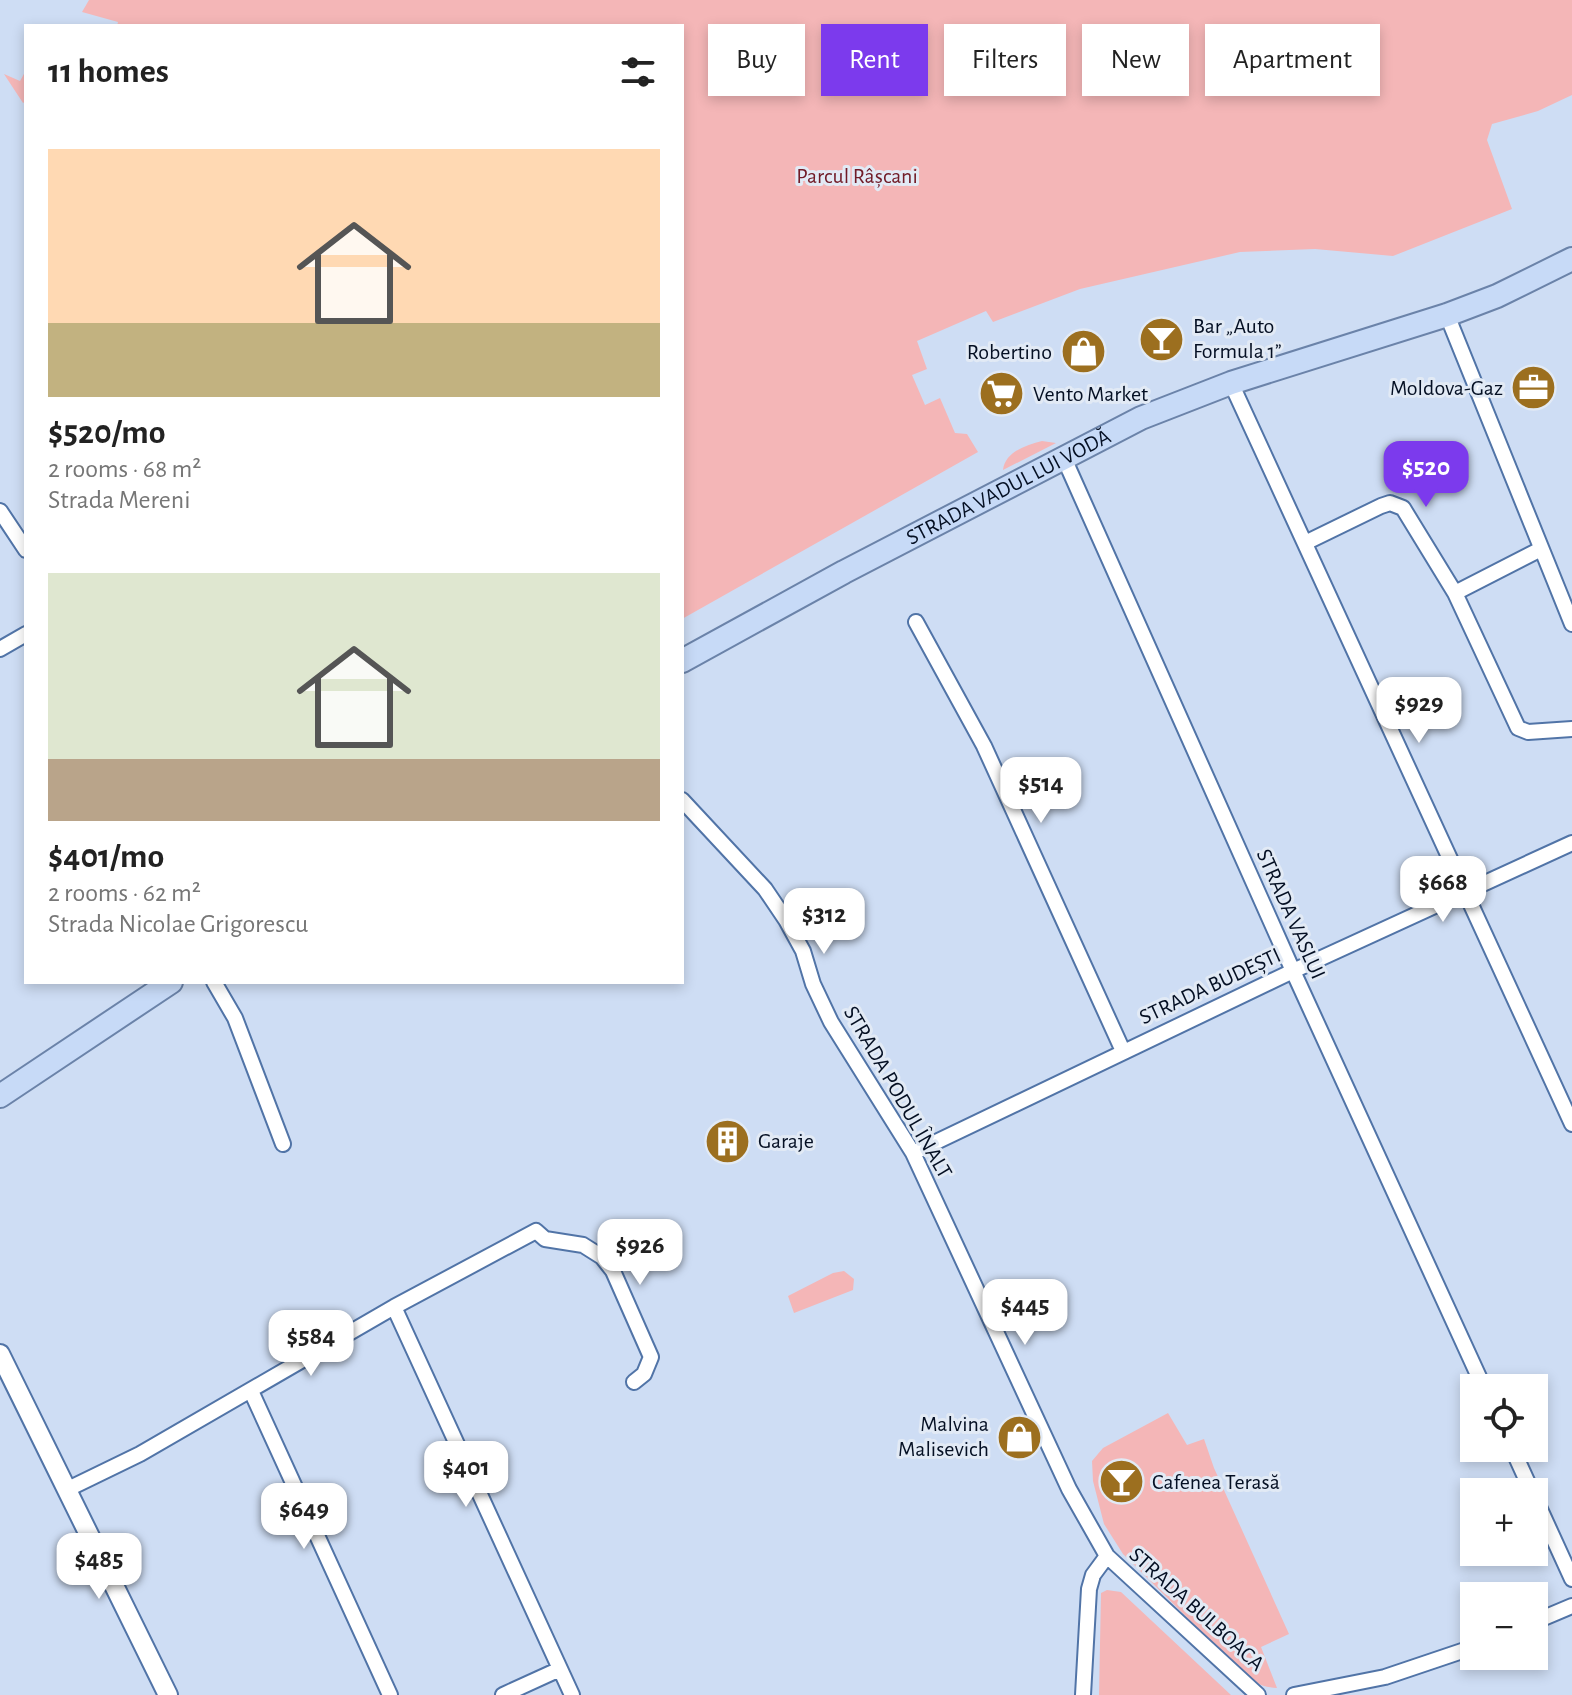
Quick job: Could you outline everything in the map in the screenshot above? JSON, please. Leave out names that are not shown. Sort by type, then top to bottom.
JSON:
[{"type":"main road","name":"STRADA VADUL LUI VODĂ","points":[[684,660],[1063,456],[1141,418],[1231,383],[1447,315],[1497,296],[1572,259]]},
{"type":"main road","points":[[0,1096],[168,984]]},
{"type":"street","points":[[1447,315],[1572,624]]},
{"type":"street","points":[[1231,383],[1572,1124]]},
{"type":"street","name":"STRADA VASLUI","points":[[1063,456],[1478,1374]]},
{"type":"street","points":[[1305,543],[1381,506],[1397,505],[1403,508],[1455,593],[1518,728],[1528,732],[1572,729]]},
{"type":"street","points":[[0,511],[24,547]]},
{"type":"street","points":[[1455,593],[1541,549]]},
{"type":"street","points":[[916,622],[984,746],[1123,1051]]},
{"type":"street","points":[[0,649],[24,635]]},
{"type":"street","name":"STRADA PODUL ÎNALT","points":[[684,802],[765,889],[786,920],[803,951],[813,984],[831,1022],[913,1153],[1069,1489],[1107,1556]]},
{"type":"street","name":"STRADA BUDEȘTI","points":[[913,1153],[1293,971],[1572,843]]},
{"type":"street","points":[[215,984],[235,1018],[283,1144]]},
{"type":"street","points":[[68,1489],[140,1454],[394,1307],[536,1231],[545,1239],[583,1245],[595,1251],[613,1271],[651,1357],[644,1374],[634,1382]]},
{"type":"street","points":[[394,1307],[572,1695]]},
{"type":"street","points":[[0,1354],[168,1695]]},
{"type":"street","points":[[251,1391],[390,1695]]},
{"type":"street","points":[[1548,1527],[1572,1579]]},
{"type":"street","points":[[1083,1695],[1089,1589],[1093,1575],[1107,1556]]},
{"type":"street","name":"STRADA BULBOACA","points":[[1107,1556],[1258,1695]]},
{"type":"street","points":[[1548,1616],[1572,1606]]},
{"type":"street","points":[[1294,1695],[1385,1677],[1460,1652]]},
{"type":"street","points":[[503,1695],[560,1669]]},
{"type":"green space","name":"Parcul Râșcani","points":[[89,0],[1572,0],[1572,95],[1538,111],[1492,124],[1487,140],[1512,209],[1393,256],[1315,249],[1240,252],[1080,289],[993,322],[986,311],[917,341],[927,369],[912,375],[925,405],[940,398],[955,433],[967,434],[978,452],[684,618],[684,24],[118,22],[82,12]]},
{"type":"green space","points":[[4,74],[20,81],[24,74],[23,103]]},
{"type":"green space","points":[[1042,441],[1056,443],[1003,470],[1012,454]]},
{"type":"green space","points":[[844,1271],[854,1279],[853,1290],[794,1313],[788,1296],[833,1273]]},
{"type":"green space","points":[[1168,1413],[1187,1445],[1204,1439],[1214,1468],[1289,1634],[1261,1647],[1277,1688],[1256,1683],[1240,1670],[1123,1554],[1104,1524],[1093,1481],[1092,1461],[1103,1448]]},
{"type":"green space","points":[[1107,1590],[1121,1592],[1231,1695],[1099,1695],[1101,1593]]},
{"type":"place","name":"Bar „Auto Formula 1”","points":[[1162,339]]},
{"type":"place","name":"Robertino","points":[[1083,352]]},
{"type":"place","name":"Moldova-Gaz","points":[[1534,388]]},
{"type":"place","name":"Vento Market","points":[[1002,394]]},
{"type":"place","name":"Garaje","points":[[727,1141]]},
{"type":"place","name":"Malvina Malisevich","points":[[1020,1437]]},
{"type":"place","name":"Cafenea Terasă","points":[[1121,1482]]}]
